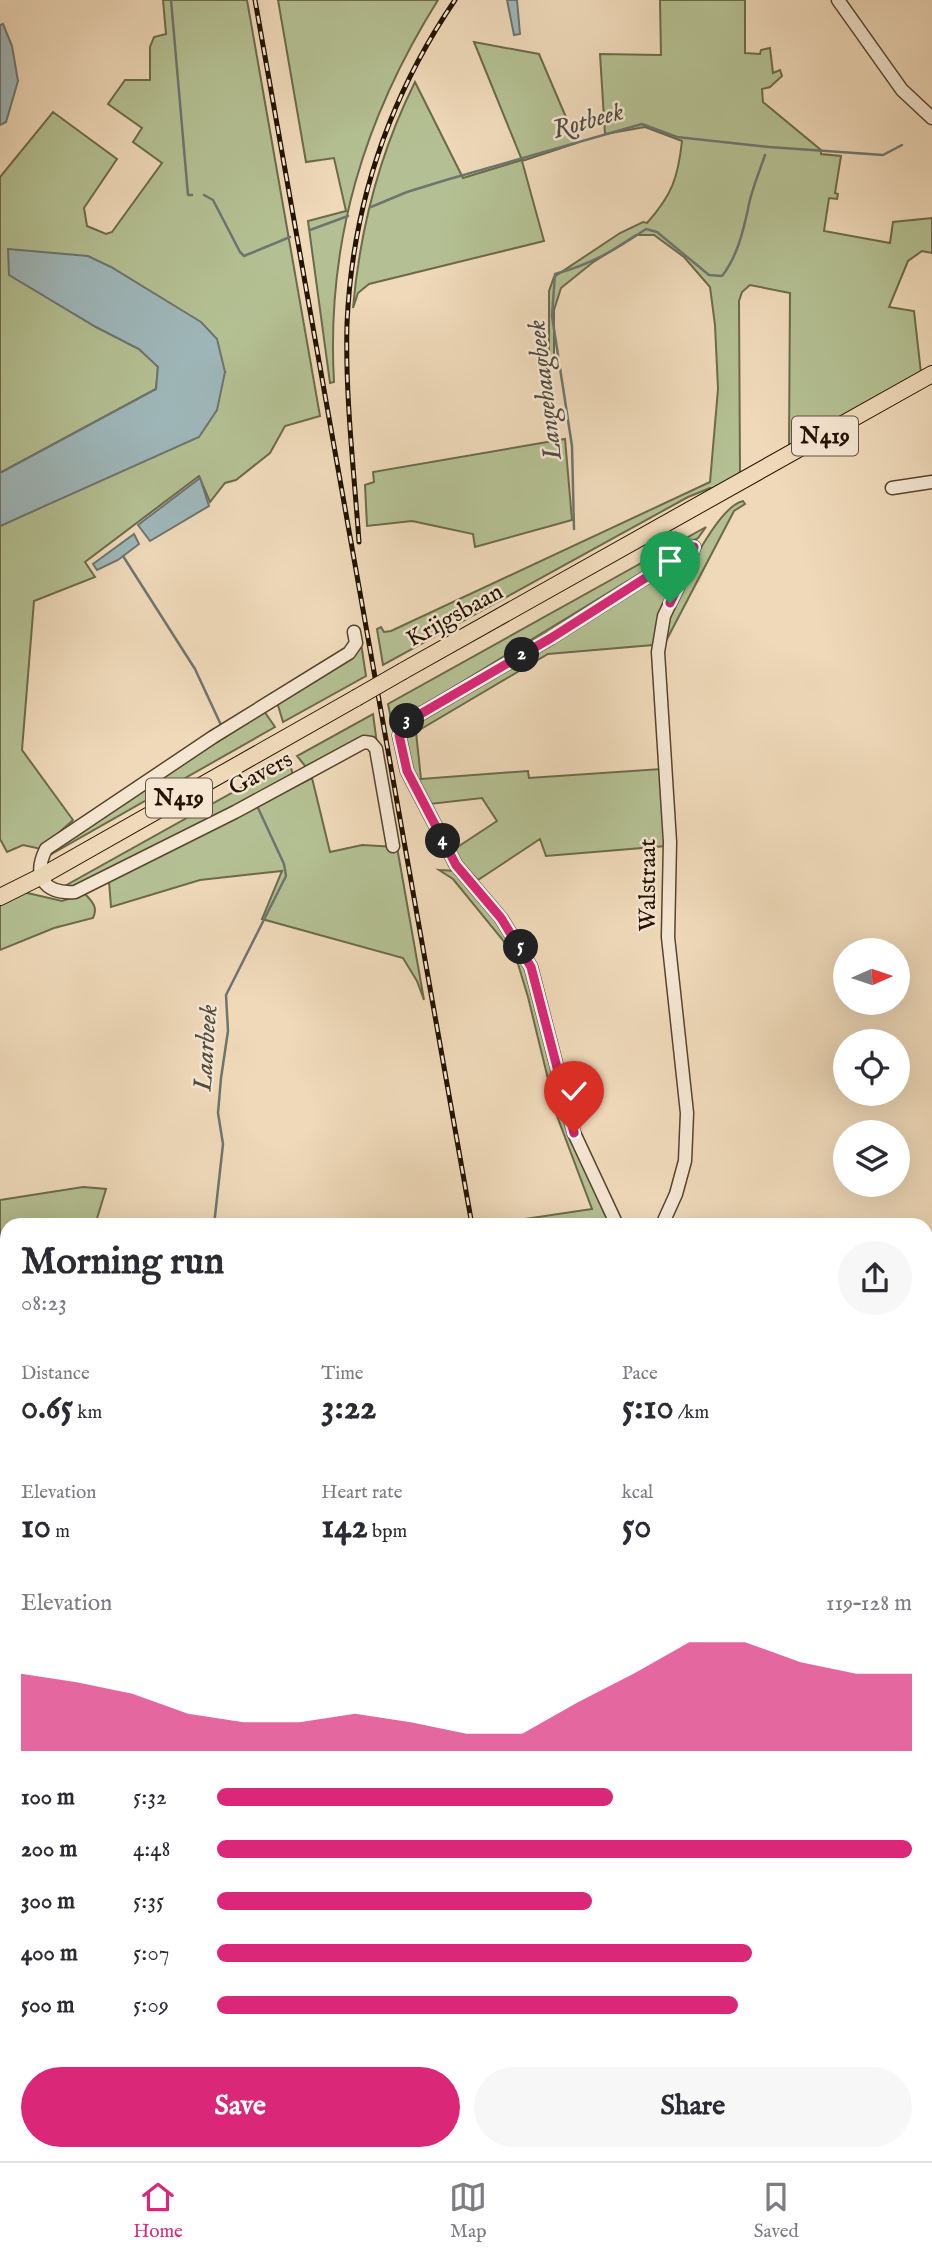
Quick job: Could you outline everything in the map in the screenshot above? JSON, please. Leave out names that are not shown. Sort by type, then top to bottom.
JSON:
[{"type":"main road","name":"Krijgsbaan","points":[[0,897],[40,877],[932,374]]},
{"type":"street","points":[[838,0],[902,90],[932,118]]},
{"type":"street","points":[[892,488],[932,482]]},
{"type":"street","name":"Walstraat","points":[[614,1218],[574,1133],[531,967],[501,918],[456,865],[407,771],[399,735],[405,723],[551,638],[694,547],[664,616],[659,652],[670,842],[668,937],[687,1113],[685,1161],[676,1194],[665,1218]]},
{"type":"street","points":[[40,877],[40,865],[46,849],[349,653],[356,643],[354,632]]},
{"type":"street","name":"Gavers","points":[[40,877],[55,890],[63,893],[75,892],[235,812],[364,742],[371,743],[376,750],[393,846]]},
{"type":"green space","points":[[163,0],[247,0],[320,416],[285,426],[270,453],[236,480],[225,483],[210,502],[199,476],[85,562],[95,577],[34,601],[22,750],[73,820],[41,849],[23,845],[7,852],[0,839],[0,526],[42,507],[225,372],[10,275],[96,327],[139,349],[158,366],[156,389],[0,473],[0,177],[53,112],[117,159],[84,208],[87,226],[106,234],[112,232],[162,163],[133,142],[142,128],[108,104],[125,80],[150,80],[150,47],[154,37],[166,34]]},
{"type":"green space","points":[[278,0],[438,0],[389,90],[355,183],[336,280],[334,382],[330,383],[308,221],[346,211],[334,158],[306,162]]},
{"type":"green space","points":[[660,0],[745,0],[745,53],[760,54],[761,50],[770,48],[773,73],[780,70],[782,76],[770,87],[762,89],[763,102],[821,150],[821,154],[841,156],[835,193],[838,194],[837,199],[829,198],[824,231],[890,243],[893,222],[932,218],[932,253],[922,251],[908,261],[889,307],[914,311],[921,373],[789,447],[790,293],[750,285],[742,292],[739,301],[740,475],[688,497],[383,665],[377,629],[381,627],[384,632],[391,631],[710,482],[718,389],[715,325],[710,287],[684,257],[654,235],[636,235],[592,263],[561,288],[554,310],[554,357],[549,356],[549,291],[554,277],[620,233],[643,222],[647,223],[668,195],[676,176],[682,141],[645,127],[605,134],[600,54],[661,55]]},
{"type":"green space","points":[[474,42],[539,54],[577,143],[522,161],[544,241],[369,284],[358,293],[353,308],[361,249],[373,192],[391,137],[415,82],[463,178],[522,160]]},
{"type":"green space","points":[[565,439],[572,520],[475,547],[473,534],[412,521],[367,526],[365,485],[374,482],[373,472]]},
{"type":"green space","points":[[743,501],[745,504],[734,511],[666,641],[667,619],[698,552],[721,518]]},
{"type":"green space","points":[[706,527],[698,538],[413,712],[394,734],[388,704]]},
{"type":"green space","points":[[677,562],[682,567],[660,617],[653,645],[548,654],[416,732],[421,779],[528,771],[529,778],[661,769],[666,846],[546,856],[540,839],[478,880],[459,861],[453,850],[497,821],[482,798],[430,804],[407,756],[405,746],[408,726]]},
{"type":"green space","points":[[359,630],[366,676],[283,722],[277,702],[353,656]]},
{"type":"green space","points":[[264,711],[275,727],[48,856],[48,852]]},
{"type":"green space","points":[[373,714],[377,744],[306,767],[297,756]]},
{"type":"green space","points":[[289,761],[293,775],[76,888],[63,887]]},
{"type":"green space","points":[[312,778],[330,852],[362,845],[397,847],[424,1000],[417,981],[403,958],[262,919],[282,871],[200,880],[111,907],[109,881]]},
{"type":"green space","points":[[439,870],[457,871],[513,942],[523,959],[570,1131],[608,1218],[532,1218],[592,1209],[557,1116],[518,964],[502,939],[453,879]]},
{"type":"green space","points":[[23,892],[62,901],[85,894],[94,905],[93,918],[54,928],[0,950],[0,904]]},
{"type":"green space","points":[[83,1187],[106,1189],[97,1218],[0,1218],[0,1200]]},
{"type":"water","points":[[507,0],[517,0],[520,34],[514,35]]},
{"type":"water","points":[[3,24],[12,46],[18,81],[6,122],[0,125],[0,25]]},
{"type":"water","points":[[8,249],[88,256],[111,267],[201,322],[217,339],[225,372],[217,410],[199,437],[0,526],[0,473],[156,389],[158,367],[139,349],[96,327],[9,275]]},
{"type":"water","points":[[200,478],[209,506],[150,541],[138,525]]},
{"type":"water","points":[[134,534],[139,544],[118,560],[97,570],[93,564]]},
{"type":"waterway","name":"Rotbeek","points":[[171,0],[188,195],[192,195]]},
{"type":"waterway","name":"Rotbeek","points":[[371,207],[446,180],[642,124],[677,137],[769,147],[883,155],[902,145]]},
{"type":"waterway","name":"Langehaagbeek","points":[[574,529],[572,446],[552,316],[555,274],[603,256],[646,229],[657,232],[709,275],[722,276],[739,244],[765,155]]},
{"type":"waterway","name":"Rotbeek","points":[[204,195],[213,200],[244,256],[290,237]]},
{"type":"waterway","name":"Rotbeek","points":[[310,230],[348,216]]},
{"type":"waterway","name":"Laarbeek","points":[[123,556],[195,669],[221,725]]},
{"type":"waterway","name":"Laarbeek","points":[[215,1218],[223,1144],[218,1113],[228,1031],[226,995],[286,876],[284,864],[258,808]]},
{"type":"railway","points":[[255,0],[471,1218]]},
{"type":"railway","points":[[359,542],[347,351],[350,280],[357,238],[378,154],[393,114],[411,75],[455,0]]},
{"type":"route","points":[[574,1133],[531,967],[501,918],[456,865],[407,771],[399,735],[405,723],[551,638],[694,547],[670,603]]}]
